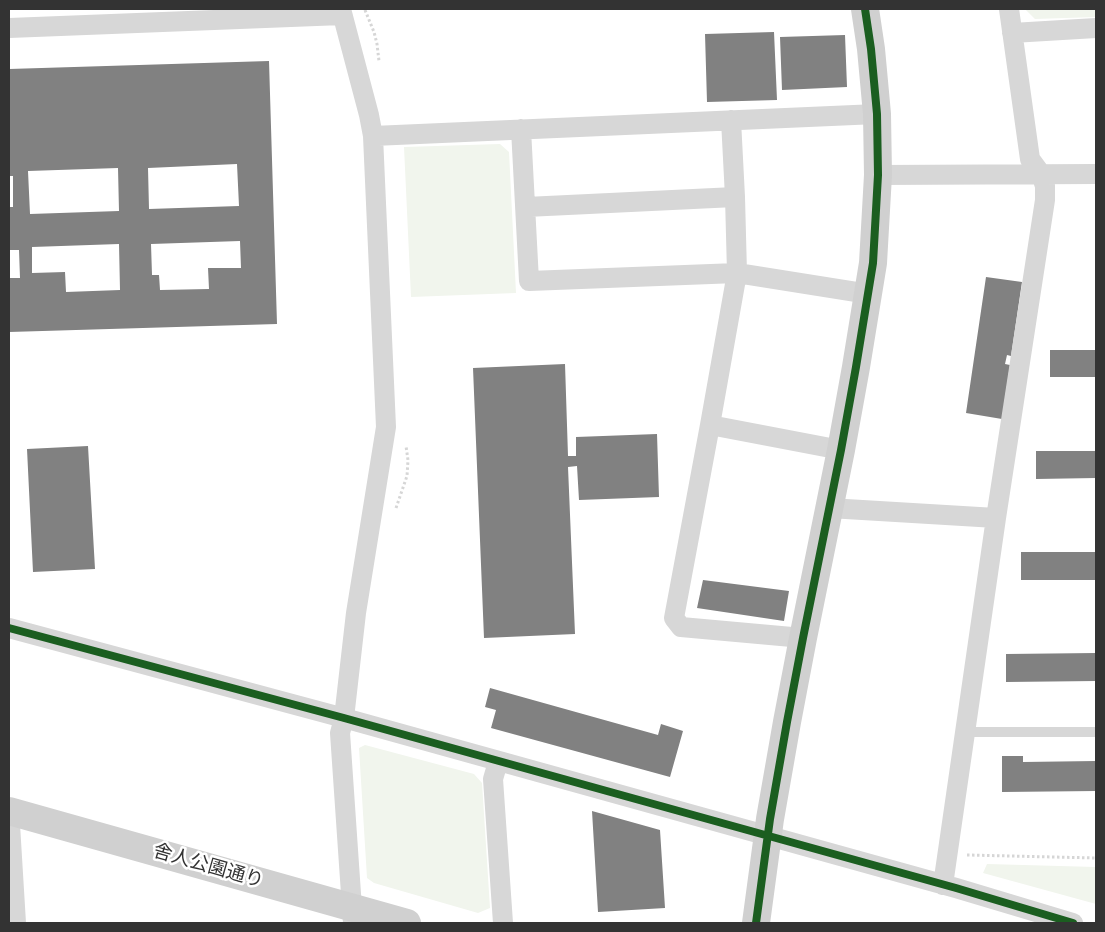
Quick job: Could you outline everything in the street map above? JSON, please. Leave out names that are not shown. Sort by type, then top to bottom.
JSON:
[{"type":"street","points":[[756,923],[787,722],[841,450],[868,294],[875,234],[878,175],[877,114],[865,9]]},
{"type":"street","points":[[943,885],[996,518],[1045,200],[1045,186],[1041,174],[1030,159],[1009,9]]},
{"type":"street","points":[[9,28],[53,18],[342,12],[373,136],[386,427],[356,613],[344,718],[340,734],[352,915]]},
{"type":"street","points":[[1012,33],[1096,28]]},
{"type":"street","points":[[373,136],[521,128],[877,114]]},
{"type":"street","points":[[731,120],[737,273],[674,618],[681,627],[803,638]]},
{"type":"street","points":[[521,128],[529,281],[737,273],[868,294]]},
{"type":"street","points":[[878,175],[1096,174]]},
{"type":"street","points":[[526,207],[735,197]]},
{"type":"street","points":[[710,425],[841,450]]},
{"type":"street","points":[[829,508],[996,518]]},
{"type":"street","points":[[9,628],[344,718],[1073,923]]},
{"type":"street","points":[[498,762],[493,779],[503,923]]},
{"type":"street","points":[[9,810],[16,923]]},
{"type":"street","name":"舎人公園通り","points":[[9,810],[352,915],[407,923]]},
{"type":"lane","points":[[965,732],[1096,732]]},
{"type":"path","points":[[962,855],[1096,858]]},
{"type":"shaded area","points":[[1025,9],[1096,9],[1096,17],[1035,19]]},
{"type":"shaded area","points":[[500,144],[509,152],[516,293],[411,297],[404,147]]},
{"type":"shaded area","points":[[365,745],[474,774],[482,783],[490,908],[478,913],[374,883],[367,878],[359,748]]},
{"type":"shaded area","points":[[987,864],[1096,867],[1096,904],[983,873]]},
{"type":"building","points":[[774,32],[777,100],[707,102],[705,34]]},
{"type":"building","points":[[845,35],[847,87],[782,90],[780,37]]},
{"type":"building","points":[[269,61],[277,324],[9,332],[9,278],[20,278],[19,250],[9,250],[9,207],[13,207],[13,176],[9,176],[9,69]],"holes":[[[237,164],[239,206],[149,209],[148,168]],[[118,168],[119,211],[30,214],[28,171]],[[240,241],[241,268],[208,268],[209,289],[160,290],[159,275],[152,275],[151,244]],[[119,244],[120,290],[66,292],[65,272],[32,273],[32,247]]]},
{"type":"building","points":[[986,277],[1022,282],[1011,356],[1007,355],[1005,364],[1010,365],[1002,419],[966,413]]},
{"type":"building","points":[[1050,350],[1096,350],[1096,377],[1050,377]]},
{"type":"building","points":[[565,364],[568,456],[576,456],[576,437],[657,434],[659,497],[579,500],[577,466],[568,467],[575,634],[484,638],[473,368]]},
{"type":"building","points":[[88,446],[95,569],[33,572],[27,449]]},
{"type":"building","points":[[1036,451],[1096,451],[1096,478],[1036,479]]},
{"type":"building","points":[[1021,552],[1096,552],[1096,580],[1021,580]]},
{"type":"building","points":[[703,580],[789,591],[784,621],[697,608]]},
{"type":"building","points":[[1096,653],[1096,681],[1006,682],[1006,654]]},
{"type":"building","points":[[490,688],[658,735],[661,724],[683,731],[670,777],[491,728],[496,710],[485,707]]},
{"type":"building","points":[[1002,756],[1023,756],[1023,762],[1096,761],[1096,791],[1002,792]]},
{"type":"building","points":[[592,811],[660,830],[665,908],[598,912]]},
{"type":"cycle path","points":[[756,923],[770,819],[787,722],[841,450],[873,263],[878,175],[877,114],[865,9]]},
{"type":"cycle path","points":[[9,628],[344,718],[956,888],[1073,923]]}]
